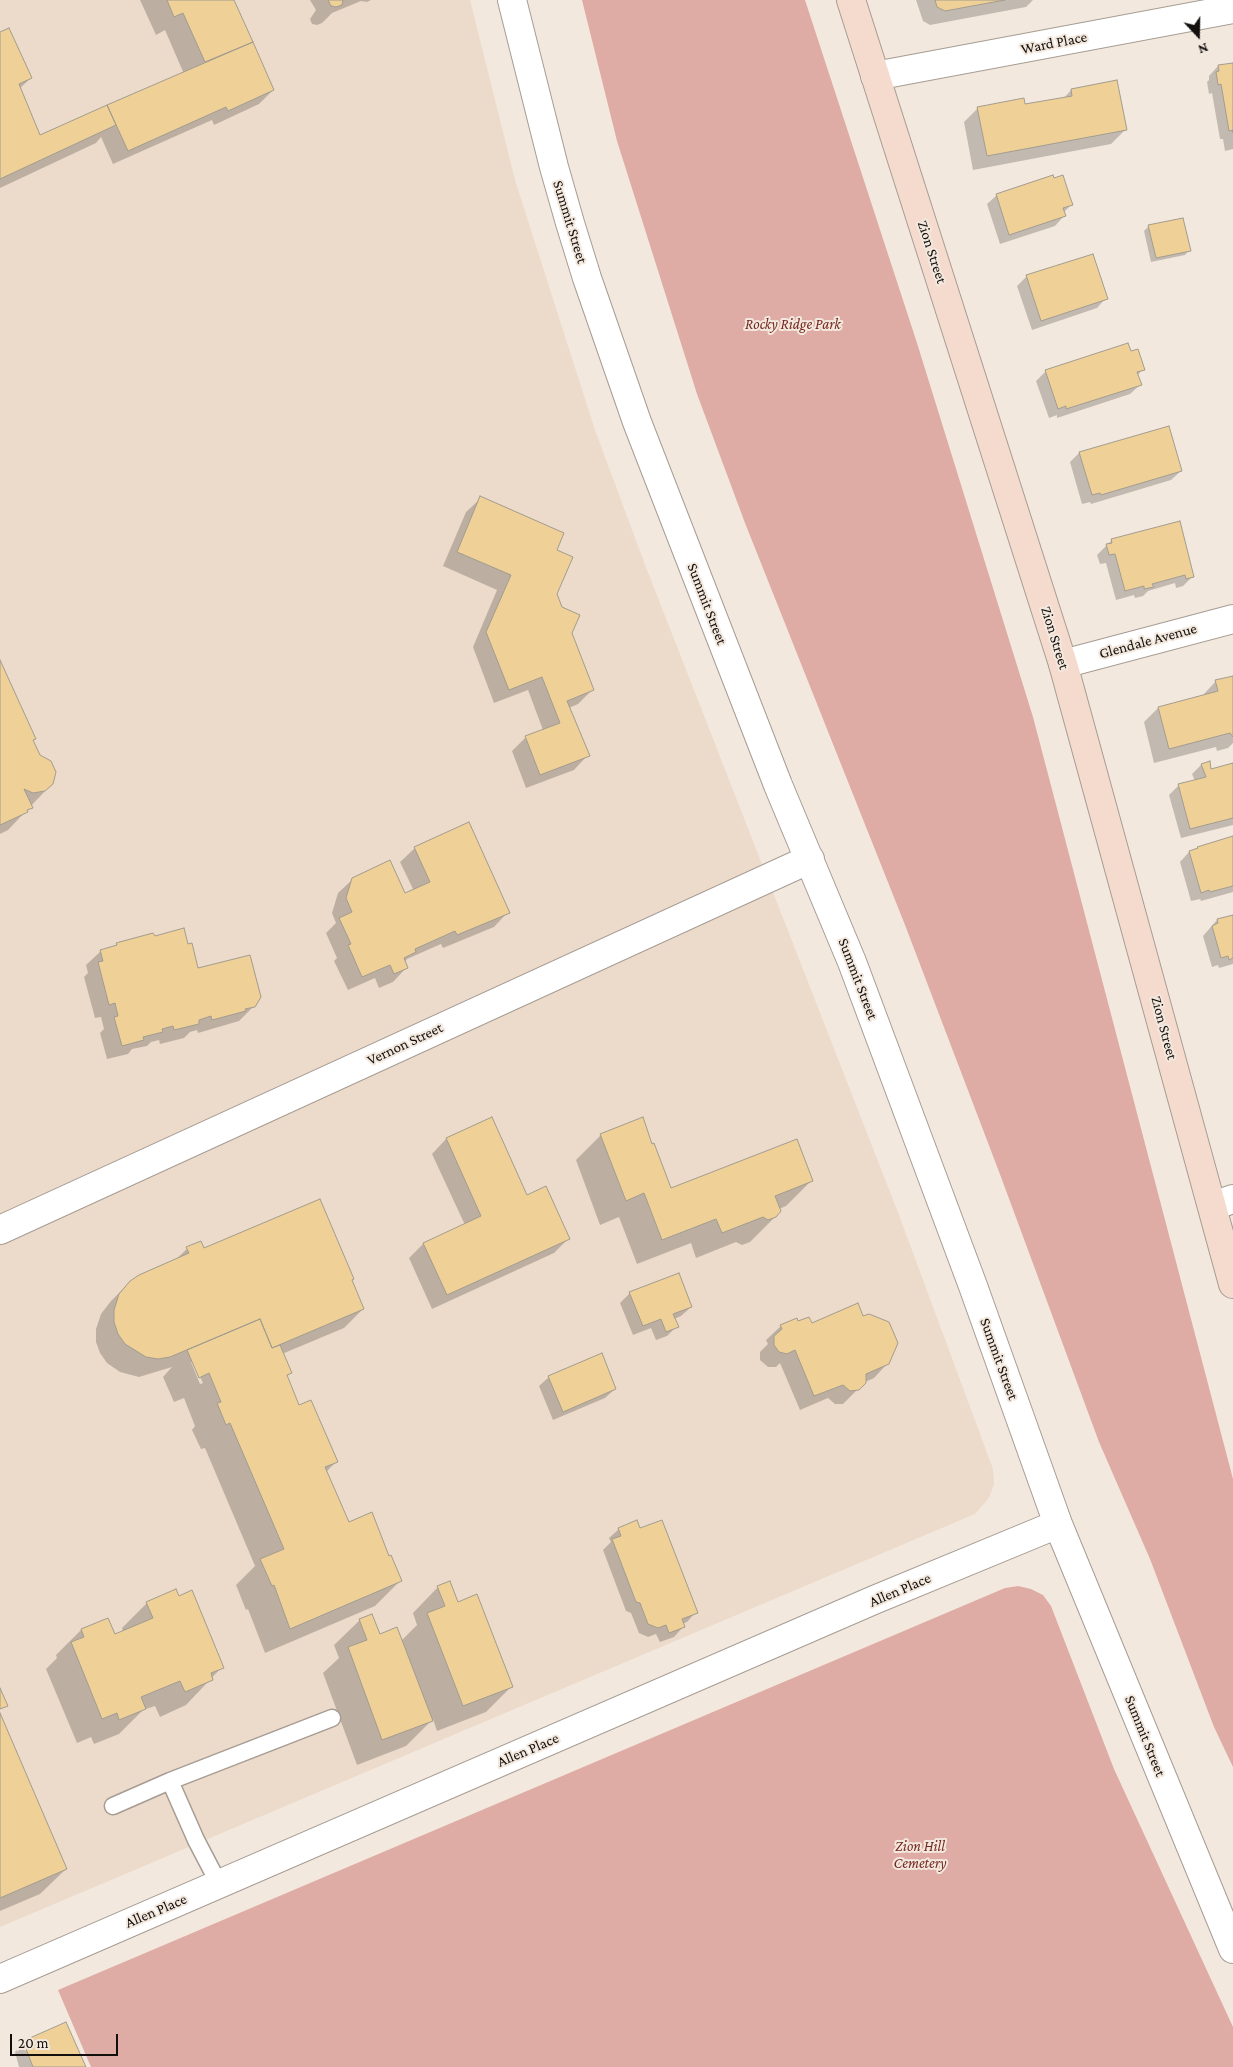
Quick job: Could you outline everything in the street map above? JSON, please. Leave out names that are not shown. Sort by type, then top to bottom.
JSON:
[{"type":"main road","name":"Zion Street","points":[[851,0],[1063,664],[1223,1203],[1233,1284]]},
{"type":"street","name":"Summit Street","points":[[512,0],[519,36],[554,167],[590,287],[637,422],[692,567],[852,962],[913,1124],[1058,1524],[1233,1949]]},
{"type":"street","name":"Ward Place","points":[[875,76],[1233,9]]},
{"type":"street","name":"Glendale Avenue","points":[[1063,664],[1233,619]]},
{"type":"street","name":"Vernon Street","points":[[0,1230],[810,859]]},
{"type":"street","name":"Allen Place","points":[[0,1979],[865,1604],[1058,1524]]},
{"type":"lane","points":[[113,1806],[170,1781],[332,1718]]},
{"type":"lane","points":[[170,1781],[196,1840],[219,1884]]},
{"type":"shaded area","points":[[0,0],[470,0],[515,180],[595,430],[644,562],[899,1215],[993,1469],[994,1484],[989,1498],[975,1514],[0,1927]]},
{"type":"green space","name":"Rocky Ridge Park","points":[[582,0],[805,0],[917,343],[1033,717],[1233,1479],[1233,1767],[1214,1727],[1150,1559],[1099,1442],[905,925],[745,523],[697,394],[617,141]]},
{"type":"green space","name":"Zion Hill Cemetery","points":[[1018,1586],[1031,1589],[1043,1595],[1051,1606],[1114,1769],[1233,2027],[1233,2067],[91,2067],[58,1990],[1005,1588]]},
{"type":"building","points":[[167,0],[234,0],[253,42],[205,62],[183,13],[174,17]]},
{"type":"building","points":[[328,0],[343,0],[342,5],[336,7],[331,6]]},
{"type":"building","points":[[935,0],[1005,0],[945,11],[937,7]]},
{"type":"building","points":[[9,28],[32,78],[19,84],[40,135],[107,105],[116,125],[0,179],[0,32]]},
{"type":"building","points":[[253,42],[274,90],[228,111],[226,107],[128,151],[107,105]]},
{"type":"building","points":[[1233,63],[1233,130],[1229,131],[1221,84],[1218,85],[1216,72],[1219,71],[1218,65]]},
{"type":"building","points":[[1117,80],[1127,130],[987,156],[977,107],[1024,98],[1025,104],[1072,96],[1071,89]]},
{"type":"building","points":[[1053,175],[1054,178],[1063,175],[1073,205],[1063,208],[1066,216],[1009,235],[996,194]]},
{"type":"building","points":[[1183,218],[1191,251],[1156,258],[1148,225]]},
{"type":"building","points":[[1093,254],[1108,299],[1041,321],[1026,275]]},
{"type":"building","points":[[1128,343],[1131,351],[1138,349],[1145,370],[1137,372],[1142,385],[1066,409],[1066,406],[1058,409],[1045,370]]},
{"type":"building","points":[[1169,426],[1182,471],[1101,495],[1100,493],[1092,495],[1079,452]]},
{"type":"building","points":[[480,496],[564,533],[557,550],[573,557],[557,594],[562,607],[580,615],[572,633],[594,690],[567,701],[590,756],[540,775],[525,736],[560,723],[542,677],[509,690],[486,632],[511,575],[457,552]]},
{"type":"building","points":[[1180,521],[1194,577],[1186,579],[1185,575],[1152,584],[1154,587],[1144,589],[1144,586],[1125,591],[1115,554],[1109,555],[1106,544],[1112,543],[1111,539]]},
{"type":"building","points":[[0,660],[36,739],[33,740],[40,755],[51,761],[56,772],[53,784],[45,791],[33,793],[24,789],[33,808],[0,825]]},
{"type":"building","points":[[1233,676],[1233,737],[1230,733],[1169,749],[1158,707],[1218,691],[1215,680]]},
{"type":"building","points":[[1210,761],[1211,769],[1233,763],[1233,818],[1190,829],[1178,784],[1206,777],[1201,764]]},
{"type":"building","points":[[469,822],[510,913],[457,935],[455,931],[415,949],[416,952],[404,958],[408,968],[394,974],[390,965],[362,977],[348,945],[351,944],[339,918],[352,912],[346,898],[352,878],[390,860],[405,893],[430,882],[414,847]]},
{"type":"building","points":[[1233,836],[1233,886],[1201,893],[1189,851]]},
{"type":"building","points":[[1233,915],[1233,958],[1229,960],[1228,956],[1221,958],[1212,926],[1218,923],[1217,919]]},
{"type":"building","points":[[184,928],[188,944],[192,943],[198,968],[250,955],[261,997],[255,1007],[245,1009],[246,1011],[212,1020],[211,1016],[199,1020],[199,1024],[174,1030],[173,1026],[162,1029],[163,1032],[143,1037],[144,1040],[122,1046],[114,1017],[118,1016],[115,1003],[109,1005],[98,962],[103,961],[100,950],[117,945],[116,943],[153,933],[155,936]]},
{"type":"building","points":[[492,1117],[527,1195],[546,1186],[570,1239],[447,1295],[423,1243],[481,1216],[446,1138]]},
{"type":"building","points":[[643,1117],[652,1144],[654,1143],[671,1188],[797,1139],[813,1181],[775,1196],[781,1211],[776,1217],[768,1220],[763,1217],[722,1233],[716,1219],[662,1240],[644,1193],[626,1201],[600,1134]]},
{"type":"building","points":[[320,1199],[354,1279],[352,1280],[364,1309],[272,1348],[260,1319],[170,1357],[158,1359],[146,1357],[125,1344],[118,1334],[114,1322],[114,1310],[119,1294],[130,1281],[139,1275],[189,1253],[186,1247],[201,1241],[204,1248]]},
{"type":"building","points":[[679,1273],[692,1307],[673,1314],[679,1327],[666,1332],[661,1319],[643,1326],[629,1292]]},
{"type":"building","points":[[858,1303],[863,1316],[869,1314],[889,1322],[898,1343],[889,1364],[866,1374],[866,1383],[859,1390],[850,1391],[843,1385],[814,1396],[795,1350],[787,1354],[779,1352],[774,1345],[774,1336],[782,1329],[780,1325],[797,1318],[798,1321],[809,1317],[812,1323]]},
{"type":"building","points":[[260,1319],[272,1348],[280,1345],[292,1373],[287,1375],[299,1405],[311,1400],[338,1462],[325,1467],[349,1522],[372,1512],[389,1556],[391,1555],[402,1581],[290,1629],[274,1585],[272,1586],[260,1559],[284,1549],[230,1423],[226,1425],[217,1403],[221,1402],[209,1373],[199,1378],[187,1350]]},
{"type":"building","points":[[602,1353],[616,1389],[563,1412],[548,1376]]},
{"type":"building","points":[[637,1520],[640,1528],[662,1520],[698,1613],[682,1619],[685,1627],[669,1633],[666,1625],[658,1628],[648,1624],[640,1603],[636,1602],[612,1539],[621,1536],[618,1528]]},
{"type":"building","points":[[450,1581],[458,1602],[477,1594],[513,1687],[463,1706],[427,1613],[445,1606],[437,1586]]},
{"type":"building","points":[[176,1589],[179,1596],[192,1590],[224,1668],[211,1673],[213,1680],[185,1692],[180,1681],[141,1697],[146,1709],[119,1720],[117,1713],[102,1719],[71,1642],[84,1637],[81,1629],[108,1618],[115,1634],[153,1618],[146,1602]]},
{"type":"building","points":[[372,1614],[380,1634],[397,1627],[433,1721],[382,1740],[348,1647],[367,1640],[359,1619]]},
{"type":"building","points":[[0,1688],[8,1706],[0,1709]]},
{"type":"building","points":[[0,1713],[67,1869],[0,1898]]},
{"type":"building","points":[[66,2022],[86,2067],[33,2067],[23,2041]]}]
